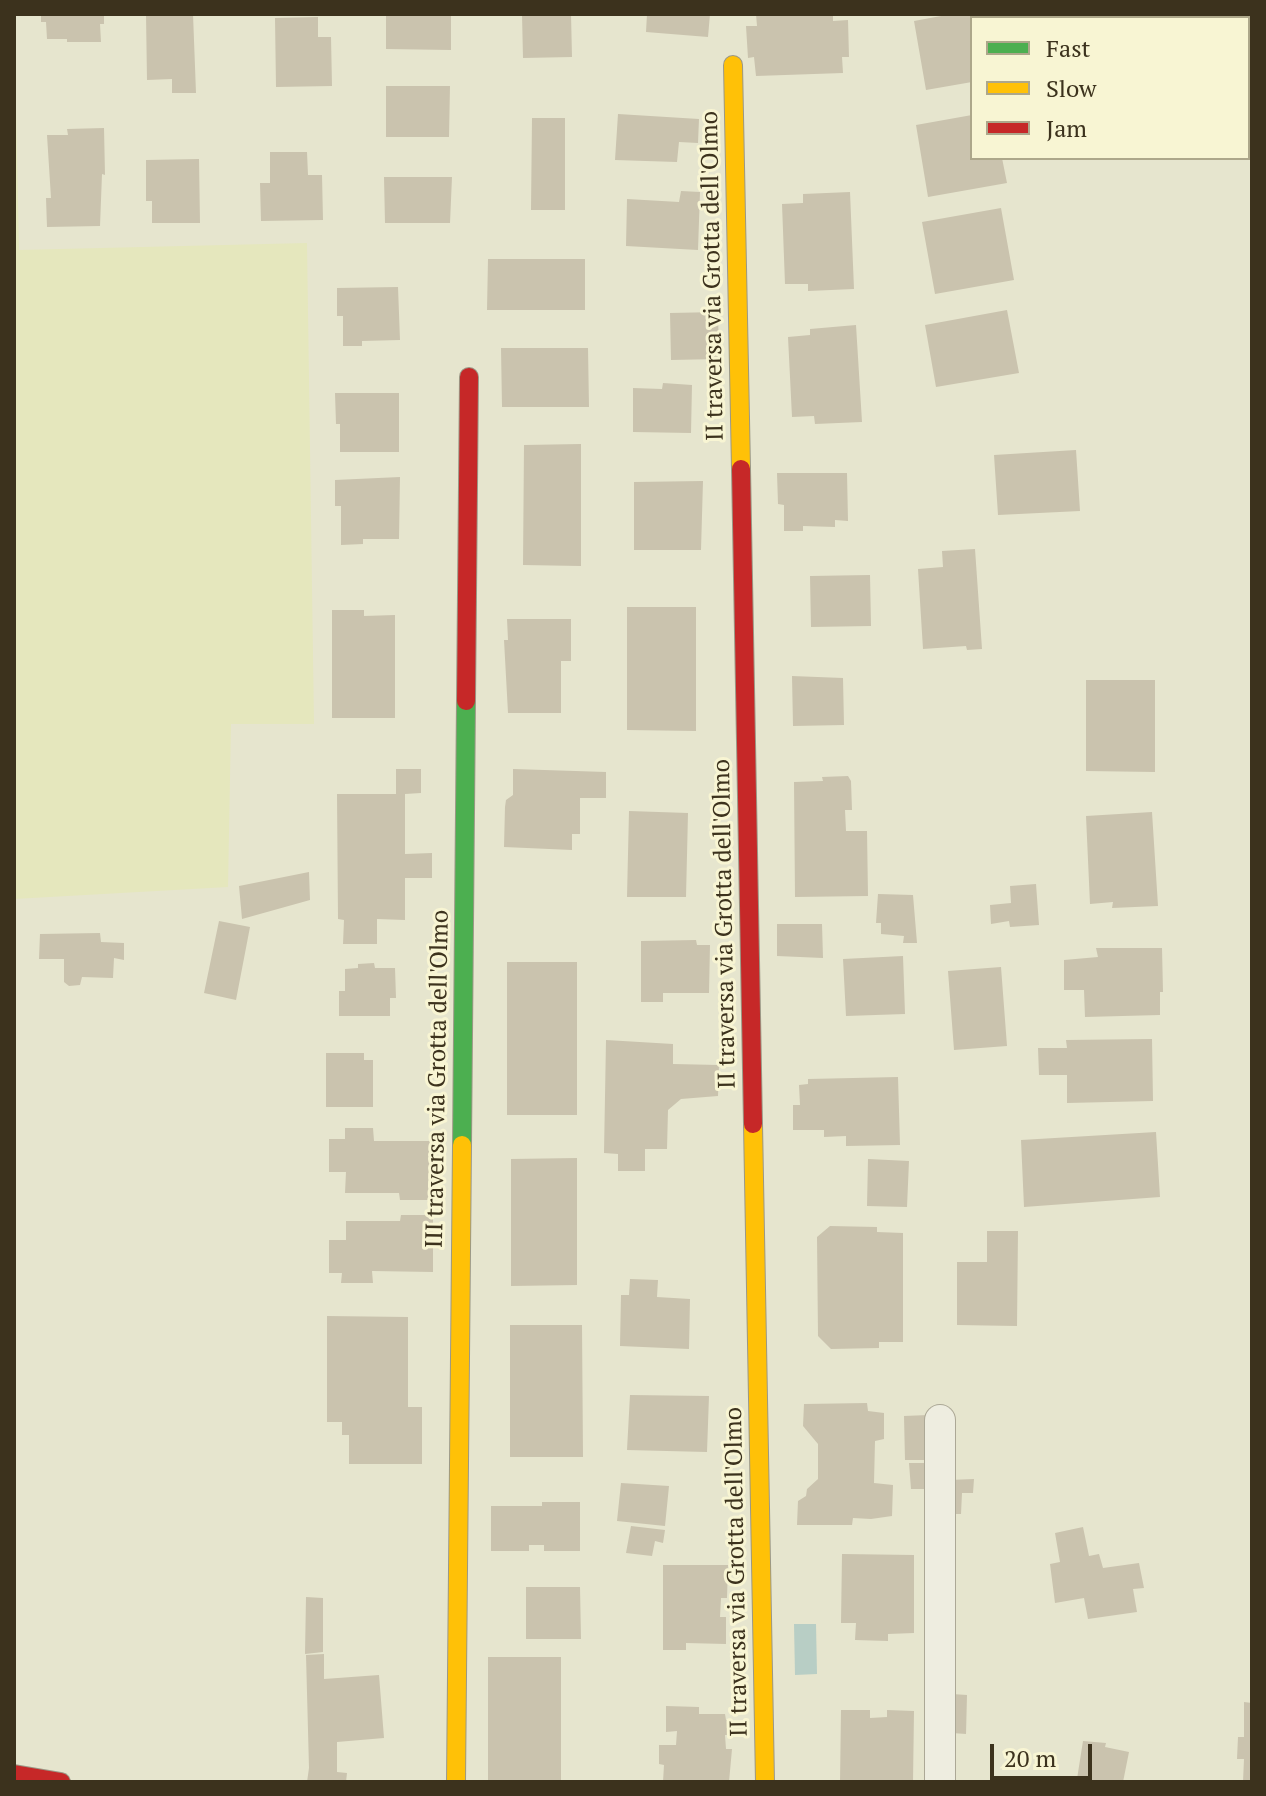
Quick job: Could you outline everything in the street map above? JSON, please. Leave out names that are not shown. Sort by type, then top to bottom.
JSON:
[{"type":"street","name":"II traversa via Grotta dell'Olmo","points":[[733,65],[765,1782]]},
{"type":"street","name":"III traversa via Grotta dell'Olmo","points":[[456,1782],[469,377]]},
{"type":"street","points":[[940,1420],[940,1782]]},
{"type":"street","points":[[14,1774],[61,1782]]},
{"type":"green space","points":[[14,14],[19,250],[307,243],[314,724],[231,724],[228,887],[14,899]]},
{"type":"shaded area","points":[[794,1624],[816,1624],[817,1674],[795,1675]]},
{"type":"building","points":[[41,14],[104,14],[104,24],[100,24],[101,42],[47,39],[46,22],[41,22]]},
{"type":"building","points":[[146,14],[193,14],[196,93],[172,93],[172,79],[147,80]]},
{"type":"building","points":[[386,14],[451,14],[451,50],[386,49]]},
{"type":"building","points":[[522,14],[571,14],[572,57],[523,58]]},
{"type":"building","points":[[647,14],[710,14],[708,37],[646,32]]},
{"type":"building","points":[[756,14],[833,14],[833,21],[848,20],[849,57],[842,57],[843,73],[756,76],[754,57],[748,58],[746,26],[757,26]]},
{"type":"building","points":[[952,14],[996,14],[970,16],[970,82],[926,90],[914,21]]},
{"type":"building","points":[[318,17],[318,37],[331,37],[332,86],[276,87],[275,18]]},
{"type":"building","points":[[1250,28],[1252,28],[1250,140]]},
{"type":"building","points":[[386,86],[450,86],[449,137],[386,137]]},
{"type":"building","points":[[618,114],[699,119],[698,143],[679,142],[677,162],[615,160]]},
{"type":"building","points":[[970,115],[970,160],[1002,160],[1007,183],[928,197],[916,125]]},
{"type":"building","points":[[532,118],[565,118],[565,210],[531,210]]},
{"type":"building","points":[[104,128],[105,175],[102,174],[100,226],[47,227],[46,198],[51,198],[47,135],[68,135],[67,129]]},
{"type":"building","points":[[270,152],[307,152],[308,175],[322,175],[323,220],[261,221],[260,183],[270,183]]},
{"type":"building","points":[[199,159],[200,223],[152,223],[152,201],[146,201],[146,160]]},
{"type":"building","points":[[384,177],[452,177],[450,223],[385,223]]},
{"type":"building","points":[[681,191],[700,192],[698,250],[626,246],[627,199],[679,202]]},
{"type":"building","points":[[850,192],[854,289],[808,291],[808,284],[785,284],[782,204],[803,203],[803,194]]},
{"type":"building","points":[[1001,208],[1014,280],[935,294],[922,222]]},
{"type":"building","points":[[488,259],[585,259],[585,310],[487,310]]},
{"type":"building","points":[[398,287],[400,340],[362,341],[362,346],[343,346],[343,316],[337,316],[337,288]]},
{"type":"building","points":[[1007,310],[1019,373],[936,387],[925,325]]},
{"type":"building","points":[[718,312],[719,359],[671,360],[670,313]]},
{"type":"building","points":[[856,325],[862,422],[815,424],[814,416],[792,417],[788,337],[810,335],[810,329]]},
{"type":"building","points":[[501,348],[588,348],[589,407],[502,407]]},
{"type":"building","points":[[663,383],[692,385],[691,433],[633,432],[633,388],[662,389]]},
{"type":"building","points":[[335,393],[399,393],[399,452],[340,452]]},
{"type":"building","points":[[581,444],[581,566],[523,565],[524,445]]},
{"type":"building","points":[[1076,450],[1080,511],[998,515],[994,455]]},
{"type":"building","points":[[777,473],[847,473],[848,521],[835,520],[835,527],[803,526],[803,531],[784,531],[784,505],[778,504]]},
{"type":"building","points":[[400,477],[399,539],[363,539],[363,544],[341,545],[341,506],[335,506],[335,480]]},
{"type":"building","points":[[703,481],[701,550],[634,550],[634,482]]},
{"type":"building","points":[[975,549],[982,649],[967,650],[966,646],[923,649],[918,569],[943,567],[942,551]]},
{"type":"building","points":[[870,575],[871,626],[811,627],[810,576]]},
{"type":"building","points":[[627,607],[696,607],[696,731],[627,730]]},
{"type":"building","points":[[332,610],[364,610],[364,616],[395,615],[395,718],[332,718]]},
{"type":"building","points":[[507,619],[571,619],[571,661],[561,661],[561,713],[508,713],[504,640],[508,640]]},
{"type":"building","points":[[792,676],[843,678],[844,725],[793,726]]},
{"type":"building","points":[[1086,680],[1155,680],[1155,772],[1086,771]]},
{"type":"building","points":[[396,769],[421,769],[421,793],[405,794],[405,854],[432,853],[432,878],[405,878],[405,920],[377,919],[377,944],[343,944],[344,920],[338,919],[337,794],[396,794]]},
{"type":"building","points":[[513,769],[606,772],[606,798],[580,798],[580,834],[572,834],[572,850],[504,847],[505,807],[506,800],[513,795]]},
{"type":"building","points":[[848,776],[852,810],[845,810],[846,831],[867,831],[868,896],[795,897],[794,782]]},
{"type":"building","points":[[629,811],[688,813],[686,897],[627,897]]},
{"type":"building","points":[[1152,812],[1158,906],[1112,908],[1113,902],[1090,904],[1086,816]]},
{"type":"building","points":[[309,872],[310,900],[242,919],[239,886]]},
{"type":"building","points":[[1036,884],[1039,925],[1010,927],[1009,921],[991,924],[990,905],[1011,903],[1010,886]]},
{"type":"building","points":[[878,894],[913,895],[917,943],[903,943],[904,936],[881,934],[881,923],[876,923]]},
{"type":"building","points":[[219,921],[250,927],[236,1000],[204,993]]},
{"type":"building","points":[[777,924],[822,924],[823,958],[777,956]]},
{"type":"building","points":[[100,933],[101,942],[124,943],[124,960],[114,958],[113,978],[82,977],[80,985],[69,986],[64,982],[64,959],[39,959],[40,934]]},
{"type":"building","points":[[696,940],[697,945],[710,945],[709,993],[663,993],[663,1002],[641,1002],[641,941]]},
{"type":"building","points":[[1096,948],[1162,948],[1160,1015],[1085,1017],[1084,990],[1064,990],[1064,960],[1098,957]]},
{"type":"building","points":[[903,956],[905,1014],[846,1016],[843,959]]},
{"type":"building","points":[[507,962],[577,962],[577,1115],[507,1115]]},
{"type":"building","points":[[374,963],[375,968],[395,968],[396,998],[390,998],[390,1016],[339,1016],[339,991],[345,991],[345,969]]},
{"type":"building","points":[[1001,967],[1007,1046],[954,1050],[948,971]]},
{"type":"building","points":[[1152,1039],[1153,1101],[1067,1103],[1067,1075],[1039,1075],[1038,1048],[1067,1048],[1066,1040]]},
{"type":"building","points":[[606,1040],[673,1044],[673,1064],[719,1065],[718,1096],[681,1099],[668,1110],[667,1149],[645,1149],[645,1171],[618,1171],[618,1154],[604,1153]]},
{"type":"building","points":[[326,1053],[364,1053],[364,1060],[373,1060],[373,1107],[326,1107]]},
{"type":"building","points":[[898,1077],[900,1145],[846,1146],[846,1136],[824,1137],[824,1130],[793,1130],[793,1105],[800,1105],[799,1085],[808,1084],[808,1079]]},
{"type":"building","points":[[345,1128],[373,1128],[374,1141],[433,1141],[433,1200],[400,1200],[399,1193],[345,1193],[346,1172],[329,1172],[329,1139],[345,1139]]},
{"type":"building","points":[[1156,1132],[1160,1197],[1024,1207],[1021,1140]]},
{"type":"building","points":[[577,1158],[577,1285],[511,1286],[511,1159]]},
{"type":"building","points":[[868,1159],[909,1161],[907,1207],[867,1206]]},
{"type":"building","points":[[401,1215],[433,1215],[433,1272],[372,1271],[373,1283],[341,1283],[342,1273],[329,1273],[329,1240],[346,1240],[346,1221],[400,1221]]},
{"type":"building","points":[[830,1226],[877,1227],[877,1232],[903,1233],[903,1342],[879,1342],[879,1348],[831,1349],[818,1336],[817,1237]]},
{"type":"building","points":[[987,1231],[1018,1231],[1017,1326],[957,1325],[957,1262],[987,1262]]},
{"type":"building","points":[[630,1279],[658,1280],[657,1297],[690,1299],[689,1349],[620,1346],[621,1295],[629,1295]]},
{"type":"building","points":[[327,1316],[408,1317],[408,1407],[422,1407],[422,1464],[349,1464],[349,1435],[342,1435],[342,1422],[327,1422]]},
{"type":"building","points":[[510,1325],[582,1325],[583,1457],[510,1457]]},
{"type":"building","points":[[630,1395],[709,1396],[707,1452],[627,1450]]},
{"type":"building","points":[[867,1403],[868,1411],[884,1413],[884,1439],[875,1441],[874,1483],[893,1485],[892,1516],[853,1518],[852,1525],[797,1525],[798,1501],[806,1496],[807,1489],[818,1479],[818,1444],[803,1426],[804,1404]]},
{"type":"building","points":[[928,1415],[929,1460],[905,1460],[904,1416]]},
{"type":"building","points":[[909,1463],[929,1463],[929,1489],[911,1489]]},
{"type":"building","points":[[974,1479],[973,1493],[962,1493],[961,1514],[950,1514],[949,1480]]},
{"type":"building","points":[[621,1483],[669,1486],[665,1526],[617,1521]]},
{"type":"building","points":[[542,1502],[580,1502],[580,1551],[544,1551],[544,1545],[529,1545],[529,1551],[491,1551],[491,1506],[542,1506]]},
{"type":"building","points":[[631,1526],[665,1530],[663,1543],[655,1541],[652,1556],[626,1553]]},
{"type":"building","points":[[1083,1527],[1089,1556],[1099,1554],[1103,1568],[1139,1563],[1144,1588],[1133,1589],[1137,1612],[1088,1619],[1084,1598],[1055,1603],[1050,1564],[1060,1562],[1055,1533]]},
{"type":"building","points":[[842,1554],[914,1555],[914,1633],[888,1634],[888,1641],[855,1640],[856,1623],[841,1623]]},
{"type":"building","points":[[663,1565],[728,1565],[727,1598],[721,1598],[720,1617],[726,1617],[726,1644],[686,1643],[686,1650],[663,1650]]},
{"type":"building","points":[[526,1587],[580,1587],[581,1639],[526,1639]]},
{"type":"building","points":[[306,1597],[323,1598],[323,1652],[305,1654]]},
{"type":"building","points":[[324,1654],[324,1679],[379,1675],[384,1738],[337,1742],[337,1772],[347,1773],[346,1782],[307,1782],[306,1655]]},
{"type":"building","points":[[488,1657],[561,1657],[561,1782],[488,1782]]},
{"type":"building","points":[[952,1694],[967,1695],[966,1734],[952,1733]]},
{"type":"building","points":[[1244,1702],[1252,1703],[1252,1782],[1243,1782],[1244,1759],[1237,1759],[1238,1737],[1244,1737]]},
{"type":"building","points":[[666,1706],[699,1707],[699,1714],[725,1714],[726,1720],[733,1720],[733,1735],[725,1735],[726,1749],[732,1749],[729,1782],[663,1782],[664,1765],[659,1764],[659,1745],[676,1745],[677,1731],[666,1732]]},
{"type":"building","points":[[841,1710],[870,1710],[870,1718],[887,1717],[887,1710],[914,1711],[913,1782],[840,1782]]},
{"type":"building","points":[[1083,1741],[1106,1743],[1105,1747],[1129,1752],[1123,1782],[1077,1779]]},
{"type":"traffic: fast","points":[[462,1145],[466,701]]},
{"type":"traffic: slow","points":[[733,65],[741,469]]},
{"type":"traffic: slow","points":[[753,1124],[765,1782]]},
{"type":"traffic: slow","points":[[456,1782],[462,1145]]},
{"type":"traffic: jam","points":[[466,701],[469,377]]},
{"type":"traffic: jam","points":[[741,469],[753,1124]]},
{"type":"traffic: jam","points":[[14,1774],[61,1782]]}]
